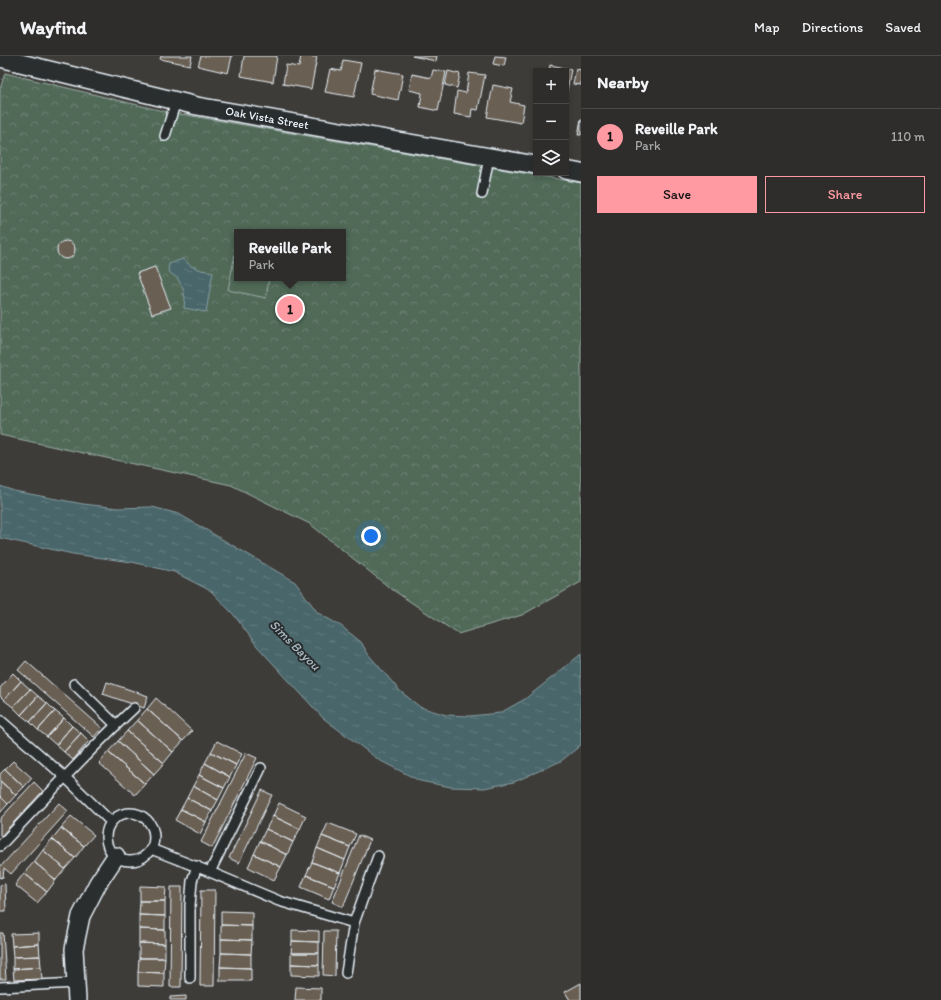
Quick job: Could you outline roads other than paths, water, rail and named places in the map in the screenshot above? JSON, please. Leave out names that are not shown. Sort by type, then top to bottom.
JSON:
[{"type":"street","name":"Oak Vista Street","points":[[0,58],[205,107],[533,164]]},
{"type":"street","points":[[569,171],[581,173]]},
{"type":"street","points":[[77,1000],[74,949],[81,916],[98,883],[116,856]]},
{"type":"lane","points":[[165,136],[176,101]]},
{"type":"lane","points":[[482,194],[489,157]]},
{"type":"lane","points":[[74,684],[116,725]]},
{"type":"lane","points":[[0,846],[65,777],[134,708]]},
{"type":"lane","points":[[0,720],[65,777],[111,822]]},
{"type":"lane","points":[[210,872],[261,768]]},
{"type":"lane","points":[[124,813],[140,815],[147,819],[152,826],[154,833],[154,841],[151,849],[146,855],[139,859],[124,860],[116,856],[107,844],[106,836],[111,822],[117,816],[124,813]]},
{"type":"lane","points":[[151,849],[279,901],[354,923]]},
{"type":"lane","points":[[346,973],[354,923],[378,856]]},
{"type":"lane","points":[[190,978],[190,906],[192,880],[196,866]]},
{"type":"lane","points":[[0,987],[76,983]]},
{"type":"water","points":[[183,259],[191,266],[201,270],[213,272],[206,312],[184,308],[185,298],[183,289],[178,279],[168,271],[169,264]]},
{"type":"water","name":"Sims Bayou","points":[[0,486],[14,491],[83,504],[118,508],[152,507],[179,514],[295,582],[318,613],[341,626],[361,642],[368,654],[400,691],[420,707],[446,715],[470,716],[500,713],[525,699],[581,654],[581,745],[561,761],[514,782],[484,788],[451,787],[420,781],[379,760],[323,718],[257,646],[234,615],[211,591],[174,572],[132,562],[73,554],[0,538]]},
{"type":"place","name":"Reveille Park","points":[[290,309]]}]
